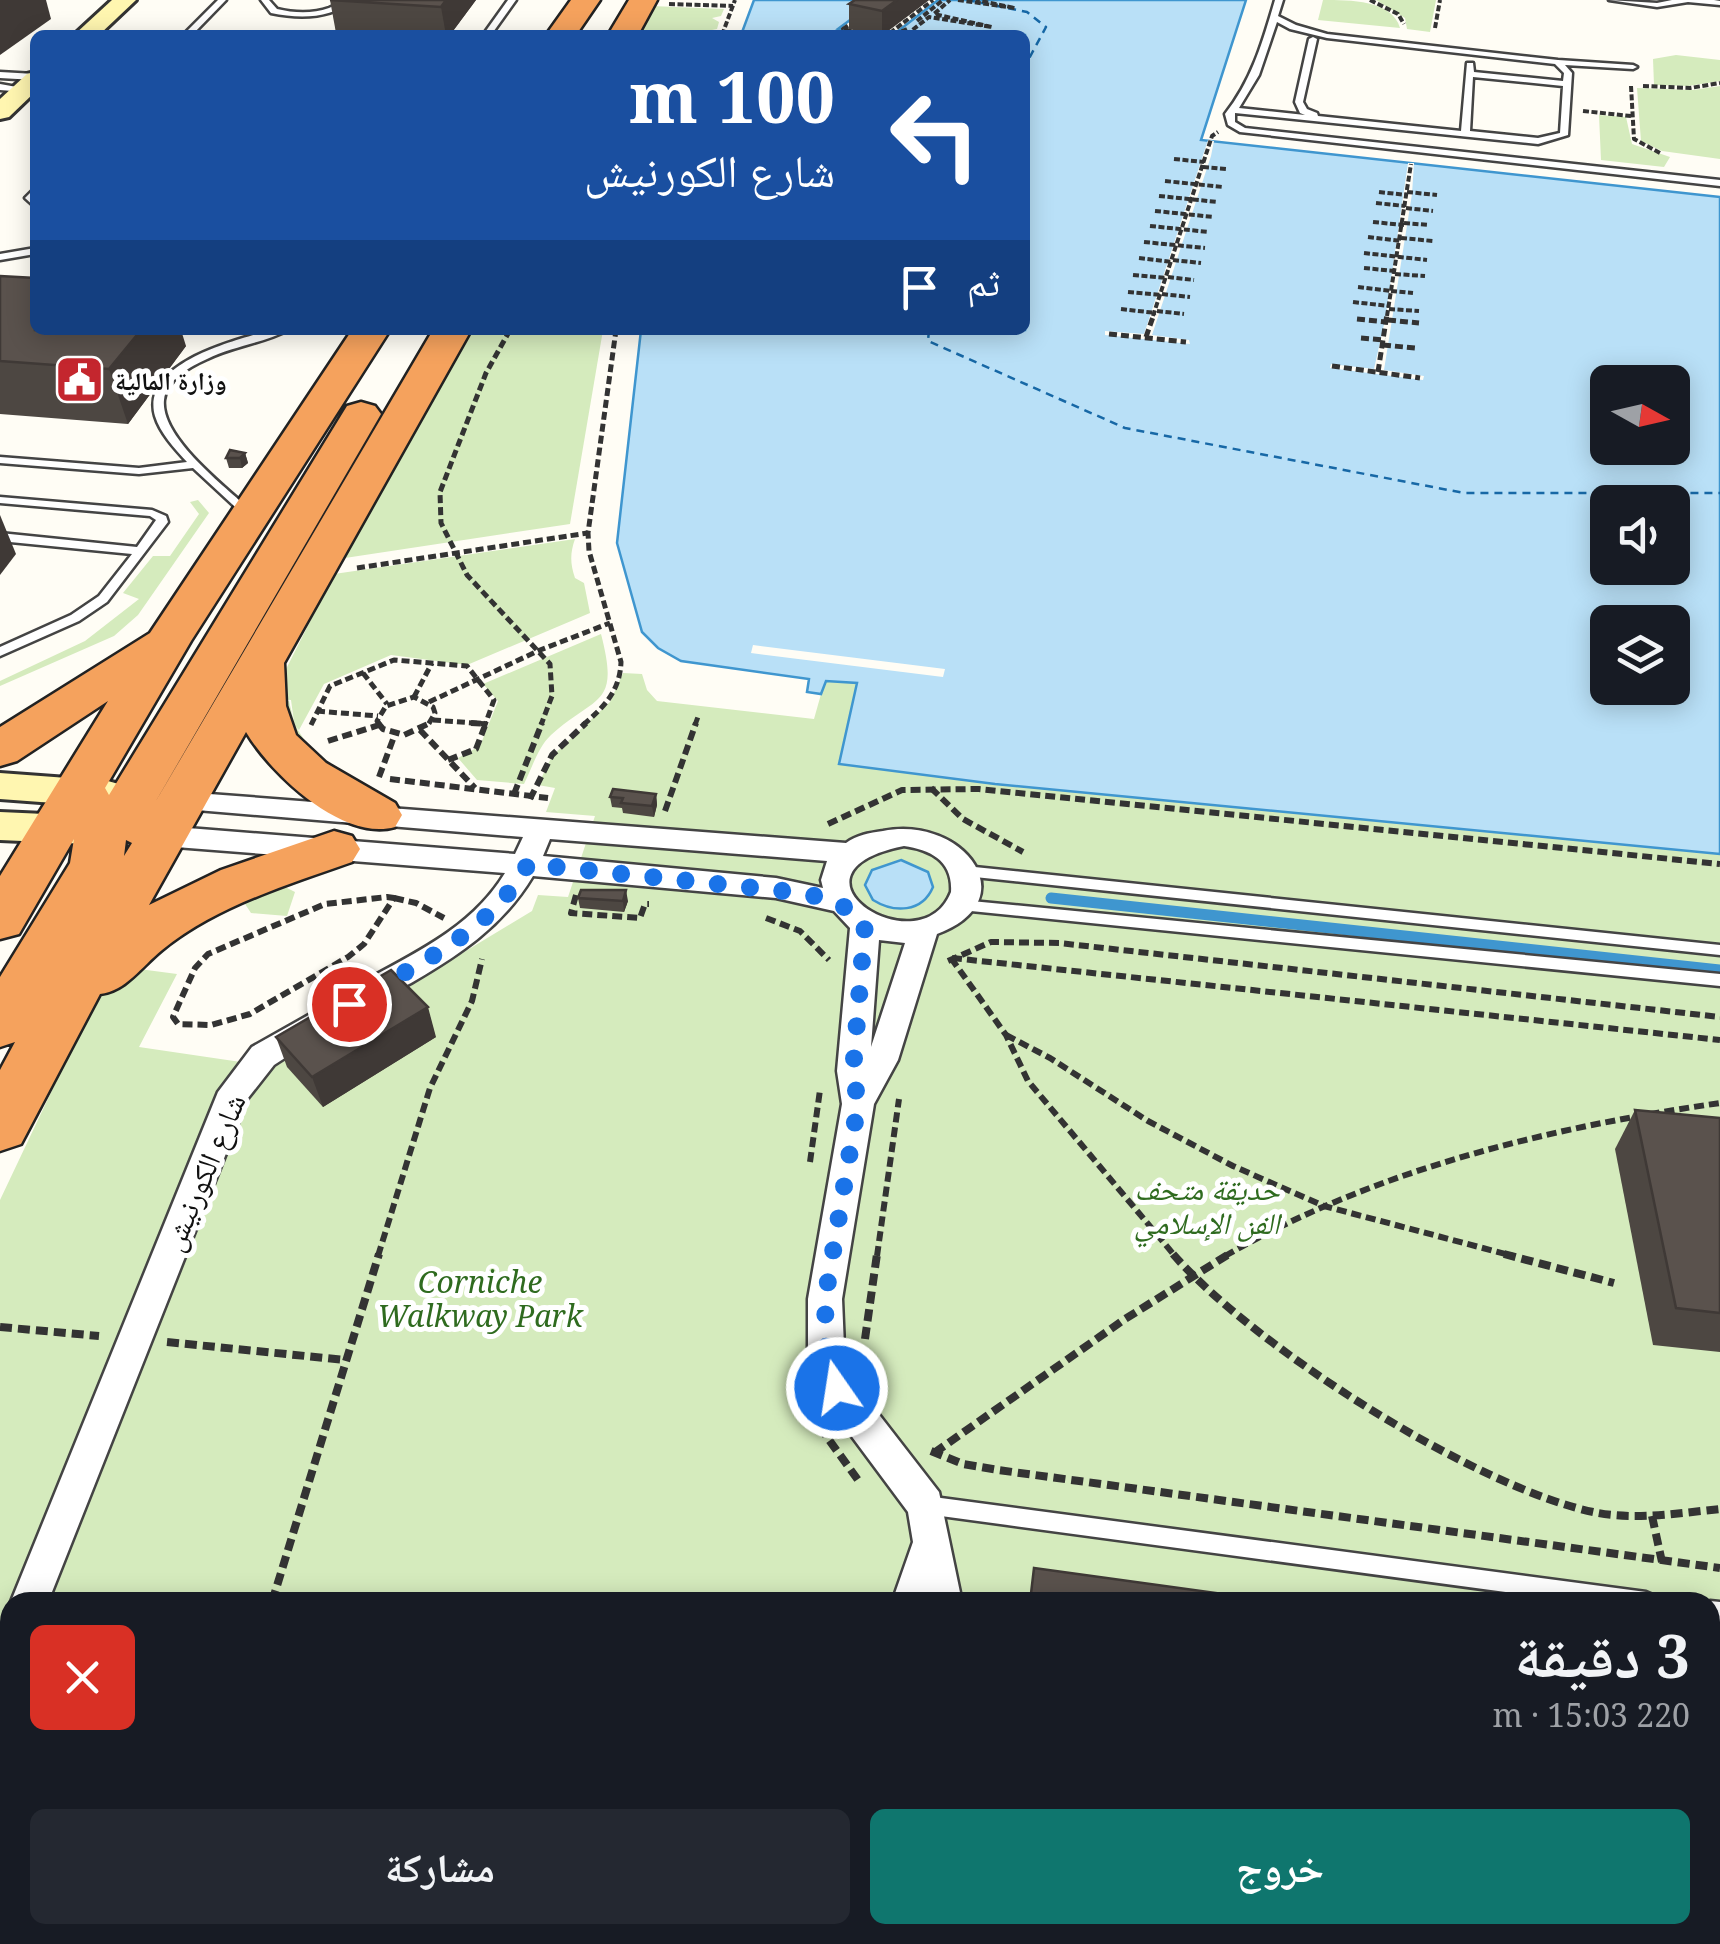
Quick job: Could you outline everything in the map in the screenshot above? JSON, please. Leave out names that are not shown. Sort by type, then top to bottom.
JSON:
[{"type":"highway","points":[[564,30],[586,0]]},
{"type":"highway","points":[[595,30],[612,0]]},
{"type":"highway","points":[[628,30],[656,2]]},
{"type":"highway","points":[[120,814],[168,642],[368,335]]},
{"type":"highway","points":[[0,1126],[19,1039],[120,814],[408,335]]},
{"type":"highway","points":[[0,920],[120,814],[262,664],[449,335]]},
{"type":"highway","points":[[0,750],[168,642]]},
{"type":"highway","points":[[262,664],[262,715],[288,756],[317,780],[374,789]]},
{"type":"highway","points":[[19,1039],[152,927],[205,894],[334,849]]},
{"type":"street","points":[[89,30],[122,0]]},
{"type":"street","points":[[119,30],[152,0]]},
{"type":"street","points":[[0,112],[26,88]]},
{"type":"street","points":[[0,142],[26,88]]},
{"type":"street","points":[[0,786],[120,814],[521,877],[776,888],[838,902],[865,924],[905,932],[924,929],[952,915],[966,894],[965,871],[942,846],[904,836],[865,843],[849,853],[834,876],[838,902]]},
{"type":"street","points":[[0,826],[374,789],[530,828],[849,853]]},
{"type":"street","name":"شارع الكورنيش","points":[[33,1592],[226,1110],[246,1073],[283,1041],[463,936],[492,915],[521,877],[530,828]]},
{"type":"street","points":[[865,924],[853,1071],[858,1104],[825,1299],[826,1347],[837,1388],[912,1458],[941,1592]]},
{"type":"street","points":[[858,1104],[882,1060],[924,929]]},
{"type":"street","points":[[913,1592],[929,1524]]},
{"type":"lane","points":[[192,30],[222,0]]},
{"type":"lane","points":[[265,0],[274,11],[294,15],[334,10],[350,0]]},
{"type":"lane","points":[[491,30],[512,0]]},
{"type":"lane","points":[[1279,0],[1232,123],[1252,133],[1720,183]]},
{"type":"lane","points":[[1613,0],[1656,6],[1688,0],[1720,3]]},
{"type":"lane","points":[[1274,17],[1304,31],[1343,38],[1558,62],[1633,66]]},
{"type":"lane","points":[[1269,32],[1313,39],[1343,38]]},
{"type":"lane","points":[[1301,106],[1313,39]]},
{"type":"lane","points":[[1465,134],[1472,51]]},
{"type":"lane","points":[[1239,109],[1554,140],[1564,135],[1567,110],[1566,68],[1558,62]]},
{"type":"lane","points":[[1470,74],[1568,84]]},
{"type":"lane","points":[[0,75],[26,88]]},
{"type":"lane","points":[[1239,109],[1301,106],[1324,119]]},
{"type":"lane","points":[[1239,109],[1256,125],[1281,134]]},
{"type":"lane","points":[[0,257],[30,251]]},
{"type":"lane","points":[[250,515],[198,464],[160,417],[158,404],[163,389],[182,369],[211,352],[267,335]]},
{"type":"lane","points":[[0,460],[149,471],[198,464]]},
{"type":"lane","points":[[0,500],[158,515],[162,522],[90,609],[0,652]]},
{"type":"lane","points":[[0,537],[141,551]]},
{"type":"lane","points":[[965,871],[1720,950]]},
{"type":"lane","points":[[961,905],[1720,980]]},
{"type":"lane","points":[[929,1524],[1554,1592]]},
{"type":"path","points":[[895,30],[933,0]]},
{"type":"path","points":[[907,30],[946,0]]},
{"type":"path","points":[[910,30],[946,0]]},
{"type":"path","points":[[911,30],[930,17],[989,29],[992,26],[934,14],[946,0]]},
{"type":"path","points":[[958,0],[1015,8],[976,0]]},
{"type":"path","points":[[1370,0],[1398,14],[1404,22],[1404,44]]},
{"type":"path","points":[[1434,47],[1440,0]]},
{"type":"path","points":[[656,2],[734,3],[724,30]]},
{"type":"path","points":[[928,14],[988,27]]},
{"type":"path","points":[[848,30],[843,29],[857,20]]},
{"type":"path","points":[[1631,85],[1634,139],[1647,149],[1674,156]]},
{"type":"path","points":[[1567,110],[1631,116]]},
{"type":"path","points":[[1146,337],[1212,136],[1232,123]]},
{"type":"path","points":[[1174,160],[1226,169]]},
{"type":"path","points":[[1165,181],[1222,187]]},
{"type":"path","points":[[1378,372],[1407,194],[1379,192]]},
{"type":"path","points":[[1408,192],[1437,195]]},
{"type":"path","points":[[1159,196],[1218,202]]},
{"type":"path","points":[[1376,203],[1433,210]]},
{"type":"path","points":[[1155,211],[1214,217]]},
{"type":"path","points":[[1373,222],[1429,224]]},
{"type":"path","points":[[1150,226],[1209,232]]},
{"type":"path","points":[[1368,237],[1432,241]]},
{"type":"path","points":[[1144,242],[1204,248]]},
{"type":"path","points":[[1364,253],[1427,260]]},
{"type":"path","points":[[1138,258],[1200,263]]},
{"type":"path","points":[[1364,268],[1425,276]]},
{"type":"path","points":[[1133,274],[1194,280]]},
{"type":"path","points":[[1358,287],[1413,293]]},
{"type":"path","points":[[1128,292],[1190,296]]},
{"type":"path","points":[[1353,302],[1419,311]]},
{"type":"path","points":[[1121,309],[1184,314]]},
{"type":"path","points":[[1357,319],[1419,323]]},
{"type":"path","points":[[1109,334],[1186,342]]},
{"type":"path","points":[[507,335],[486,374],[440,492],[441,523],[454,553],[487,598],[550,664],[552,696],[514,794]]},
{"type":"path","points":[[530,828],[532,796],[554,753],[617,689],[622,671],[591,558],[588,533],[615,335]]},
{"type":"path","points":[[1362,338],[1415,348]]},
{"type":"path","points":[[1332,366],[1420,378]]},
{"type":"path","points":[[346,570],[588,533]]},
{"type":"path","points":[[429,702],[610,622]]},
{"type":"path","points":[[306,738],[330,686],[394,660],[467,666],[494,700],[476,749],[448,760]]},
{"type":"path","points":[[414,698],[432,663]]},
{"type":"path","points":[[363,672],[387,704]]},
{"type":"path","points":[[433,720],[434,707],[414,698],[387,704],[378,716],[380,725],[395,734],[420,730],[433,720],[488,724]]},
{"type":"path","points":[[317,711],[378,716]]},
{"type":"path","points":[[662,822],[699,714]]},
{"type":"path","points":[[310,746],[380,725]]},
{"type":"path","points":[[420,730],[476,789]]},
{"type":"path","points":[[395,734],[374,789],[476,789],[548,798]]},
{"type":"path","points":[[930,788],[964,819],[1017,850],[1030,853]]},
{"type":"path","points":[[820,828],[886,795],[930,788],[980,789],[1720,864]]},
{"type":"path","points":[[521,877],[576,894],[571,913],[640,918],[645,904],[664,906]]},
{"type":"path","points":[[396,896],[364,944],[348,957],[250,1014],[189,1026],[178,1024],[174,1016],[187,982],[208,954],[346,898],[396,896],[425,906],[449,922]]},
{"type":"path","points":[[760,915],[800,931],[832,963],[833,976]]},
{"type":"path","points":[[940,967],[951,958],[991,942],[1059,944],[1720,1016]]},
{"type":"path","points":[[275,1592],[430,1088],[472,1001],[483,962],[476,949]]},
{"type":"path","points":[[951,958],[1006,1035],[1028,1081],[1191,1275],[1281,1346],[1374,1412],[1477,1468],[1539,1495],[1599,1513],[1652,1516],[1720,1510]]},
{"type":"path","points":[[951,958],[1720,1040]]},
{"type":"path","points":[[1006,1035],[1075,1073],[1148,1121],[1232,1166],[1324,1206],[1614,1283]]},
{"type":"path","points":[[865,1346],[902,1078]]},
{"type":"path","points":[[808,1180],[820,1085]]},
{"type":"path","points":[[817,1419],[822,1436],[870,1497],[912,1458],[934,1453],[1191,1275],[1324,1206],[1429,1164],[1537,1133],[1625,1115],[1720,1104]]},
{"type":"path","points":[[912,1458],[934,1453],[962,1464],[998,1470],[1720,1568]]},
{"type":"path","points":[[1652,1516],[1662,1562]]},
{"type":"green space","points":[[1323,0],[1357,1],[1379,7],[1396,19],[1400,28],[1318,20]]},
{"type":"green space","points":[[1376,0],[1436,0],[1430,32],[1407,29],[1405,18]]},
{"type":"green space","points":[[652,6],[724,9],[721,16],[712,18],[719,22],[717,29],[638,30]]},
{"type":"green space","points":[[1676,55],[1720,60],[1720,81],[1688,86],[1654,85],[1653,59]]},
{"type":"green space","points":[[1720,86],[1720,159],[1662,151],[1641,141],[1637,88],[1693,90]]},
{"type":"green space","points":[[1599,115],[1626,117],[1632,144],[1670,157],[1664,167],[1601,160]]},
{"type":"green space","points":[[470,335],[602,335],[570,524],[345,558]]},
{"type":"green space","points":[[198,500],[209,513],[138,615],[114,636],[0,686],[0,681],[85,641],[139,599],[123,593],[153,556],[170,556],[199,514],[190,502]]},
{"type":"green space","points":[[575,539],[572,568],[575,578],[584,583],[590,613],[467,665],[391,655],[324,684],[299,730],[296,727],[307,744],[299,747],[281,702],[289,701],[294,722],[291,700],[278,699],[279,683],[334,574]]},
{"type":"green space","points":[[601,634],[608,675],[600,696],[546,740],[524,784],[477,780],[458,758],[480,746],[498,701],[483,684]]},
{"type":"green space","name":"حديقة متحف الفن الإسلامي","points":[[623,673],[642,674],[647,690],[657,701],[814,719],[825,680],[857,683],[840,764],[995,784],[1720,854],[1720,1592],[0,1592],[0,1200],[73,1046],[107,987],[124,967],[177,974],[139,1047],[274,1067],[532,911],[538,895],[568,897],[595,816],[546,812],[555,788],[538,785],[552,756],[610,702]]},
{"type":"green space","points":[[283,886],[295,892],[287,916],[251,913],[243,901]]},
{"type":"water","points":[[754,0],[877,0],[838,29],[842,30],[743,30]]},
{"type":"water","points":[[938,0],[1246,0],[1201,140],[1720,197],[1720,854],[995,784],[839,764],[857,683],[826,681],[821,694],[807,692],[809,679],[681,661],[658,648],[642,632],[617,543],[640,335],[1030,335],[1030,30],[899,30]]},
{"type":"water","points":[[901,860],[928,872],[933,887],[928,896],[907,908],[873,900],[865,885],[872,870]]},
{"type":"pier","points":[[1208,140],[1214,141],[1211,156],[1152,335],[1189,340],[1190,344],[1105,335],[1105,331],[1144,334]]},
{"type":"pier","points":[[1408,163],[1414,163],[1412,194],[1384,370],[1424,376],[1423,380],[1330,368],[1331,364],[1374,369]]},
{"type":"pier","points":[[753,645],[945,669],[943,677],[751,653]]},
{"type":"building","points":[[330,0],[446,0],[441,7]]},
{"type":"building","points":[[855,0],[897,0],[882,11],[849,4]]},
{"type":"building","points":[[0,276],[30,278],[30,335],[137,335],[109,369],[0,361]]},
{"type":"building","points":[[230,450],[245,453],[240,458],[226,458]]},
{"type":"building","points":[[613,789],[656,794],[652,806],[621,803],[623,798],[610,797]]},
{"type":"building","points":[[581,890],[626,890],[623,901],[578,898]]},
{"type":"building","points":[[391,970],[428,1007],[312,1077],[276,1037]]},
{"type":"building","points":[[1635,1110],[1720,1118],[1720,1313],[1676,1308]]},
{"type":"building","points":[[1034,1568],[1208,1592],[1031,1592]]},
{"type":"waterway","points":[[1051,898],[1720,970]]},
{"type":"ferry route","points":[[967,0],[1027,12],[1046,27],[1030,57]]},
{"type":"ferry route","points":[[929,335],[928,341],[1125,428],[1464,493],[1720,493]]},
{"type":"place","name":"وزارة المالية","points":[[80,380]]},
{"type":"route","points":[[349,1004],[447,947],[492,915],[528,864],[776,888],[838,902],[865,924],[853,1071],[858,1104],[825,1299],[826,1347],[837,1388]]},
{"type":"park label","name":"Corniche Walkway Park","points":[[480,1298]]}]
